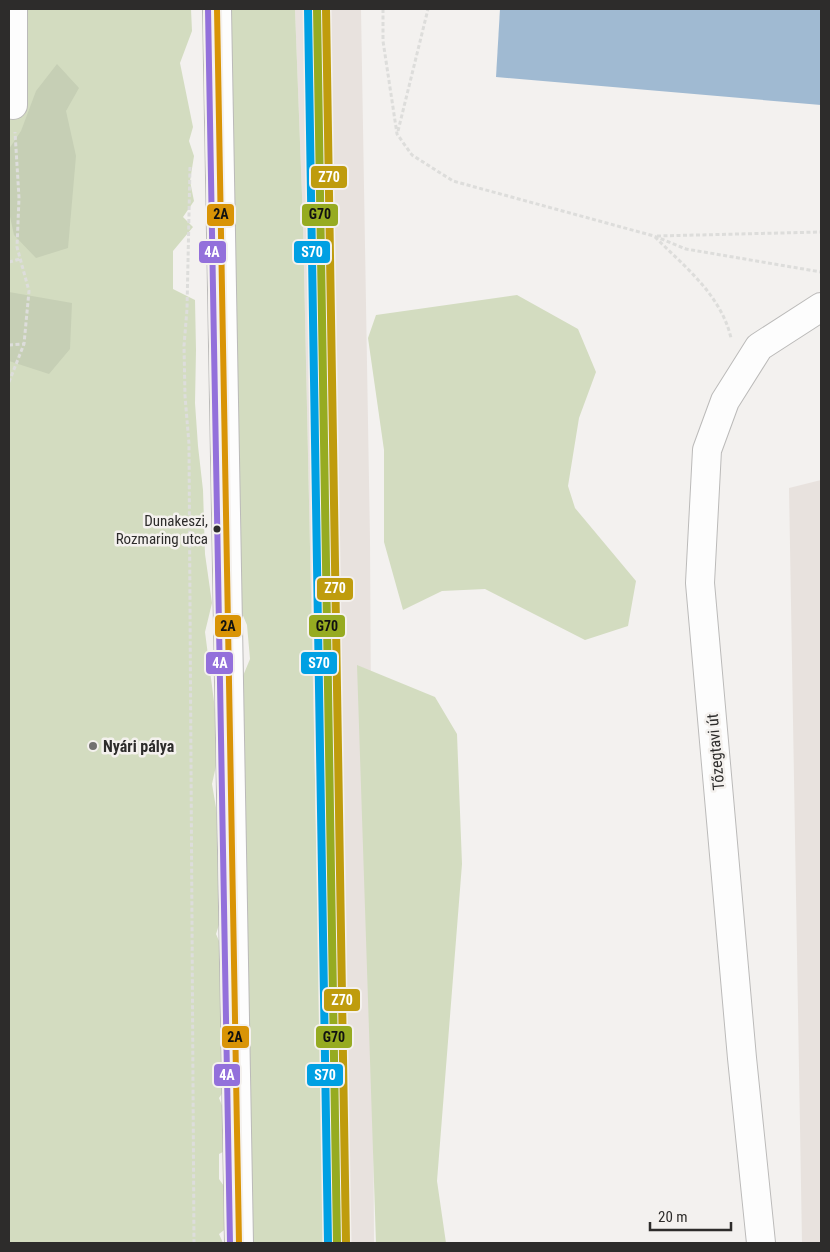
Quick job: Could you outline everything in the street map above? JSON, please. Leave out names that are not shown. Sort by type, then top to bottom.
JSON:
[{"type":"street","points":[[13,9],[13,105]]},
{"type":"street","points":[[217,9],[239,1243]]},
{"type":"street","name":"Tőzegtavi út","points":[[761,1243],[742,1058],[700,583],[707,450],[725,400],[759,346],[821,306]]},
{"type":"path","points":[[383,9],[383,41],[397,134],[412,155],[453,182],[654,236],[686,249],[821,272]]},
{"type":"path","points":[[397,134],[428,9]]},
{"type":"path","points":[[9,382],[24,344],[29,291],[16,247],[19,198],[13,105]]},
{"type":"path","points":[[190,164],[187,309],[184,346],[189,454],[194,1243]]},
{"type":"path","points":[[654,236],[821,232]]},
{"type":"path","points":[[654,236],[707,289],[722,311],[731,336],[731,346]]},
{"type":"path","points":[[9,262],[20,258]]},
{"type":"path","points":[[9,345],[24,344]]},
{"type":"shaded area","points":[[295,9],[361,9],[370,540],[374,1243],[325,1243],[303,222]]},
{"type":"shaded area","points":[[821,480],[821,1243],[802,1243],[789,488]]},
{"type":"green space","name":"Nyári pálya","points":[[9,9],[191,9],[192,31],[180,63],[193,127],[189,141],[194,156],[190,181],[194,201],[183,217],[193,227],[173,251],[173,289],[195,300],[195,403],[203,490],[205,554],[212,603],[205,632],[220,748],[212,784],[230,891],[216,934],[222,948],[242,1064],[219,1098],[233,1133],[235,1146],[219,1154],[219,1179],[228,1192],[228,1227],[219,1234],[223,1243],[9,1243]]},
{"type":"green space","points":[[221,9],[295,9],[303,222],[325,1243],[253,1243],[240,864],[238,688],[250,659],[247,625],[232,590]]},
{"type":"green space","points":[[57,64],[79,88],[66,111],[76,156],[68,248],[36,258],[14,235],[9,212],[9,149],[21,131],[36,91]]},
{"type":"green space","points":[[9,292],[72,303],[70,349],[49,374],[9,361]]},
{"type":"green space","points":[[517,295],[578,329],[596,372],[579,418],[568,486],[575,508],[636,581],[628,626],[585,640],[485,589],[442,591],[403,610],[384,542],[384,450],[368,338],[376,315]]},
{"type":"green space","points":[[357,665],[435,697],[457,734],[462,864],[437,1181],[446,1243],[376,1243]]},
{"type":"water","points":[[500,9],[821,9],[821,105],[496,77]]},
{"type":"transit line","name":"4A","points":[[208,9],[230,1243]]},
{"type":"transit line","name":"2A","points":[[217,9],[239,1243]]},
{"type":"transit line","name":"S70","points":[[308,9],[328,1243]]},
{"type":"transit line","name":"G70","points":[[317,9],[337,1243]]},
{"type":"transit line","name":"Z70","points":[[326,9],[346,1243]]},
{"type":"place","name":"Dunakeszi, Rozmaring utca","points":[[217,529]]},
{"type":"place","name":"Nyári pálya","points":[[93,746]]}]
